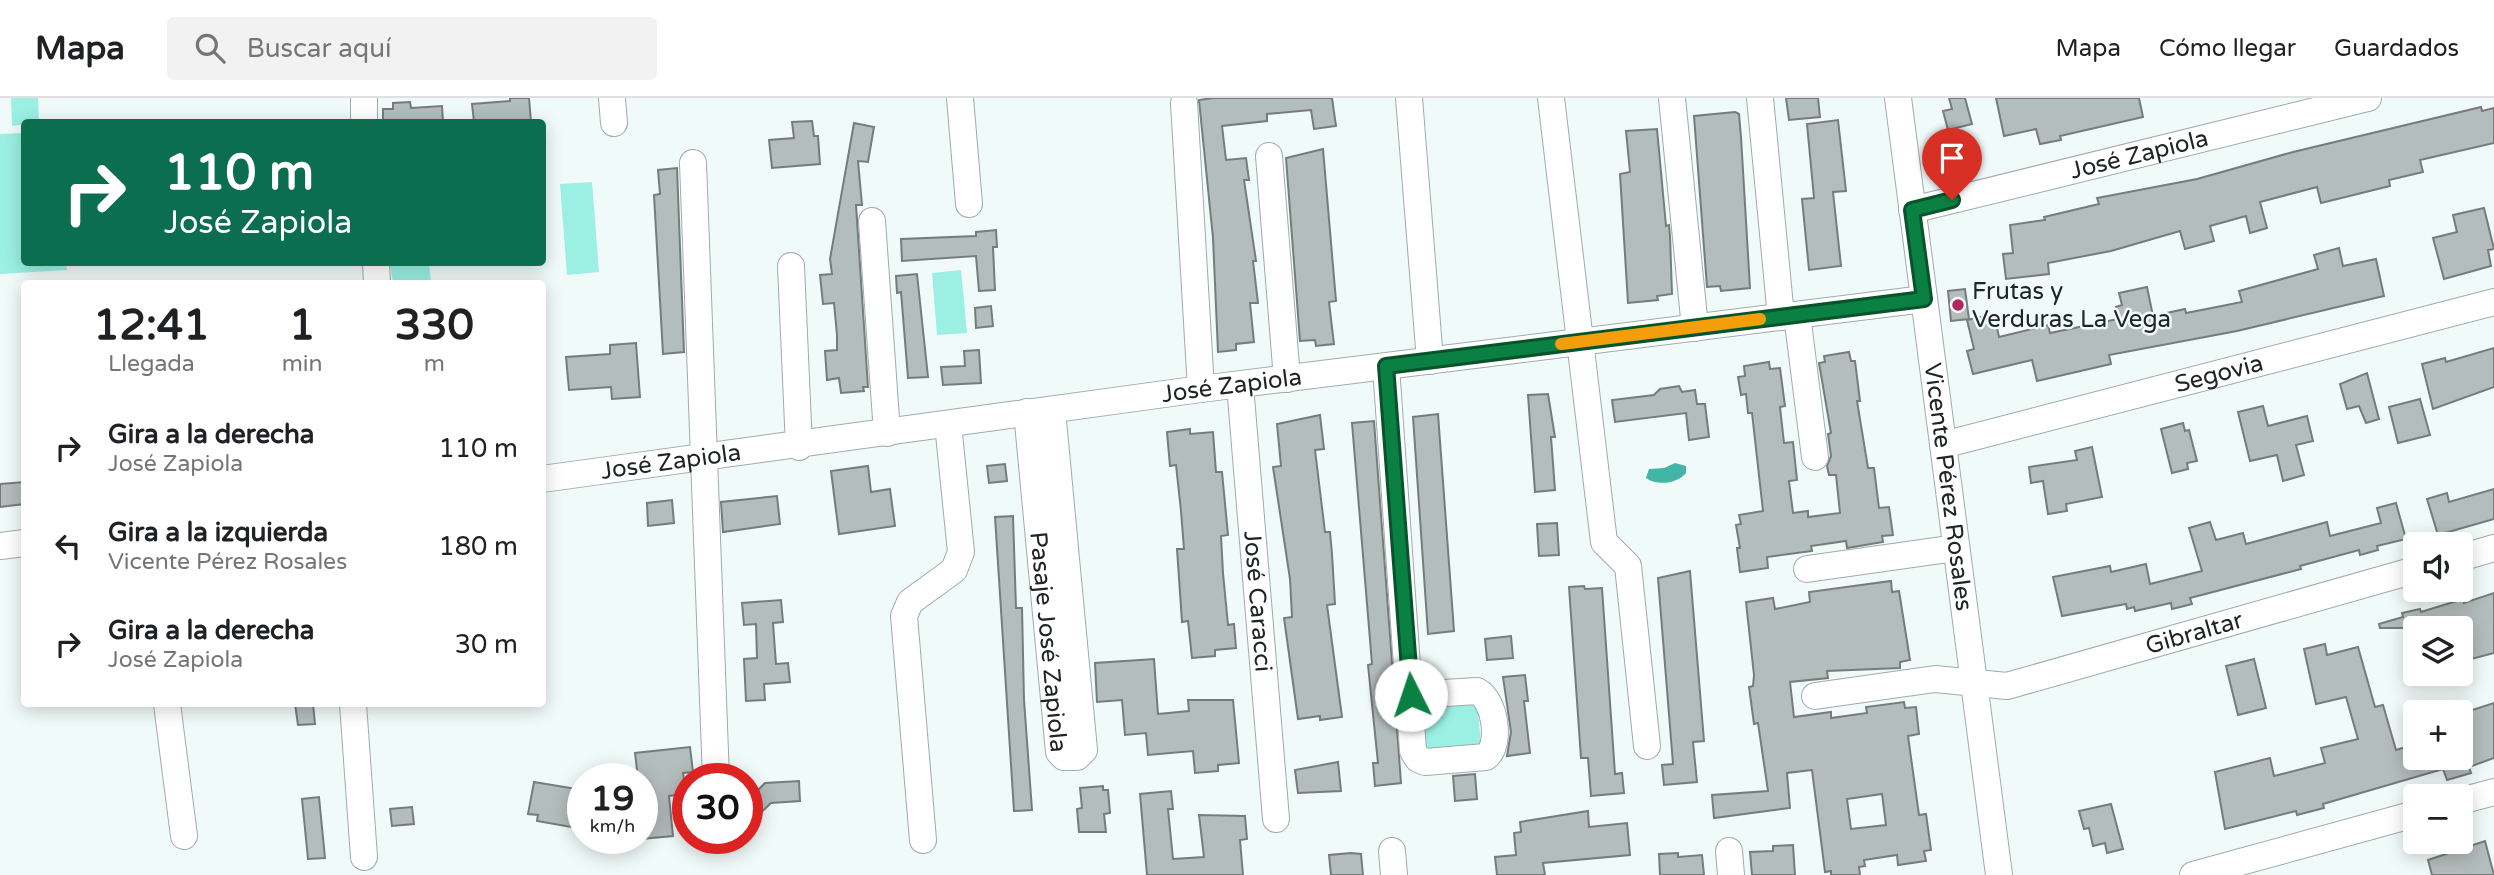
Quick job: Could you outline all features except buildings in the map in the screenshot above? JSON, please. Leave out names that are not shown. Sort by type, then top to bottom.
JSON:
[{"type":"street","points":[[364,98],[365,119]]},
{"type":"street","points":[[960,98],[969,204]]},
{"type":"street","points":[[1409,98],[1430,361]]},
{"type":"street","points":[[1551,98],[1604,541],[1628,566],[1647,746]]},
{"type":"street","points":[[1672,98],[1695,328]]},
{"type":"street","points":[[1760,98],[1789,316],[1815,457]]},
{"type":"street","name":"Vicente Pérez Rosales","points":[[1898,98],[1999,875]]},
{"type":"street","name":"José Zapiola","points":[[1912,210],[2368,98]]},
{"type":"street","points":[[1184,103],[1201,389]]},
{"type":"street","points":[[1269,156],[1287,379]]},
{"type":"street","points":[[693,163],[715,763]]},
{"type":"street","points":[[872,221],[887,433]]},
{"type":"street","points":[[791,266],[799,446]]},
{"type":"street","name":"José Zapiola","points":[[546,479],[1201,389],[1924,299]]},
{"type":"street","name":"Segovia","points":[[1943,445],[2494,302]]},
{"type":"street","points":[[1386,366],[1411,695]]},
{"type":"street","name":"José Caracci","points":[[1240,385],[1276,820]]},
{"type":"street","name":"Pasaje José Zapiola","points":[[1040,411],[1084,750],[1077,757],[1064,757],[1059,752],[1040,411]]},
{"type":"street","points":[[923,840],[904,616],[910,601],[954,570],[961,552],[948,424]]},
{"type":"street","points":[[0,546],[21,543]]},
{"type":"street","points":[[1807,569],[1956,548]]},
{"type":"street","points":[[2473,554],[2494,548]]},
{"type":"street","name":"Gibraltar","points":[[1815,695],[1935,679],[2007,686],[2403,573]]},
{"type":"street","points":[[167,707],[184,836]]},
{"type":"street","points":[[353,707],[364,857]]},
{"type":"street","points":[[2473,798],[2494,792]]},
{"type":"street","points":[[2193,875],[2403,817]]},
{"type":"shaded area","points":[[11,98],[38,98],[39,119],[21,119],[21,125],[12,126]]},
{"type":"shaded area","points":[[21,133],[21,266],[66,266],[67,270],[0,274],[0,134]]},
{"type":"shaded area","points":[[592,182],[599,272],[567,275],[560,184]]},
{"type":"shaded area","points":[[390,266],[429,266],[431,280],[393,280]]},
{"type":"shaded area","points":[[961,270],[967,333],[937,335],[932,273]]},
{"type":"shaded area","points":[[1675,463],[1686,466],[1686,473],[1678,480],[1661,483],[1646,478],[1649,469],[1664,468]]},
{"type":"shaded area","points":[[1477,700],[1481,744],[1424,749],[1420,705]]},
{"type":"slow traffic","points":[[1561,344],[1760,319]]},
{"type":"place","name":"Frutas y Verduras La Vega","points":[[1958,305]]},
{"type":"route","points":[[1411,695],[1386,366],[1924,299],[1912,210],[1952,200]]}]
